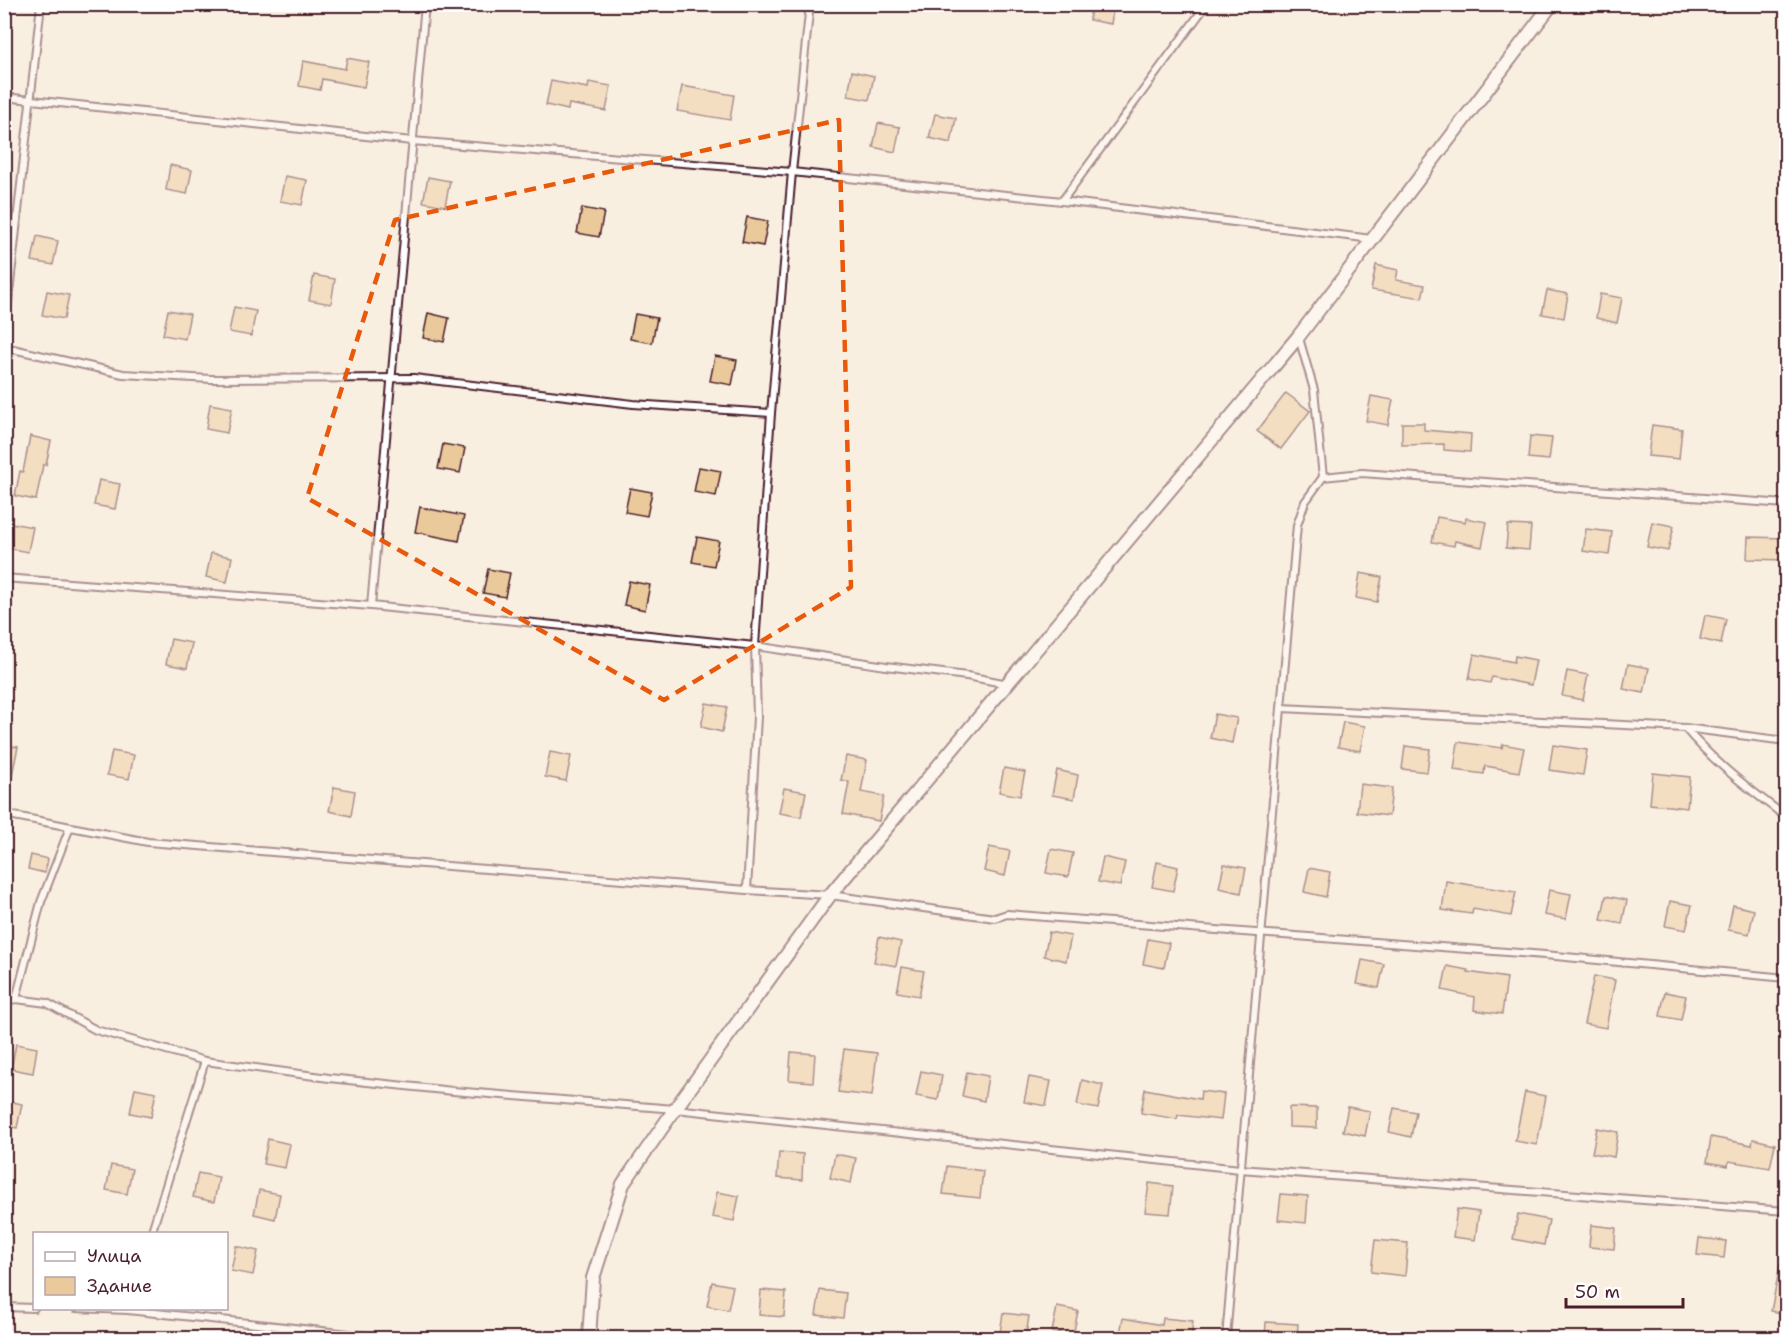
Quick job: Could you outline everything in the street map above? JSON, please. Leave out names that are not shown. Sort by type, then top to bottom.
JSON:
[{"type":"street","points":[[589,1338],[593,1278],[623,1184],[830,895],[1298,337],[1552,4]]},
{"type":"lane","points":[[4,338],[40,4]]},
{"type":"lane","points":[[370,606],[425,4]]},
{"type":"lane","points":[[747,890],[757,717],[755,646],[771,413],[792,172],[810,4]]},
{"type":"lane","points":[[1062,201],[1207,4]]},
{"type":"lane","points":[[4,97],[412,141],[792,172],[1062,201],[1373,239]]},
{"type":"lane","points":[[1226,1338],[1298,525],[1305,502],[1323,477],[1314,390],[1298,337]]},
{"type":"lane","points":[[4,347],[123,374],[211,379],[414,378],[633,404],[771,413]]},
{"type":"lane","points":[[1323,477],[1362,473],[1786,504]]},
{"type":"lane","points":[[4,578],[370,606],[755,646],[968,676],[1008,684]]},
{"type":"lane","points":[[1282,708],[1685,728],[1786,741]]},
{"type":"lane","points":[[1685,728],[1702,749],[1786,817]]},
{"type":"lane","points":[[4,814],[148,842],[830,895],[994,918],[1007,914],[1261,933],[1545,955],[1786,978]]},
{"type":"lane","points":[[16,999],[41,902],[70,827]]},
{"type":"lane","points":[[4,1002],[16,999],[47,1003],[96,1030],[206,1061],[328,1078],[675,1110],[1240,1169],[1786,1211]]},
{"type":"lane","points":[[152,1232],[206,1061]]},
{"type":"lane","points":[[4,1307],[33,1308]]},
{"type":"lane","points":[[137,1310],[377,1337],[412,1338]]},
{"type":"highlighted area","points":[[839,120],[851,587],[664,700],[307,498],[395,220]]},
{"type":"building","points":[[1092,4],[1114,4],[1111,24],[1089,20]]},
{"type":"building","points":[[347,58],[369,62],[364,87],[322,79],[320,90],[299,86],[303,61],[345,69]]},
{"type":"building","points":[[852,71],[874,76],[869,100],[848,96]]},
{"type":"building","points":[[551,81],[588,88],[589,82],[611,86],[606,111],[569,104],[568,110],[546,105]]},
{"type":"building","points":[[682,86],[734,95],[730,120],[677,111]]},
{"type":"building","points":[[935,114],[956,118],[951,143],[929,138]]},
{"type":"building","points":[[878,123],[900,127],[895,152],[873,147]]},
{"type":"building","points":[[170,165],[192,170],[187,194],[166,190]]},
{"type":"building","points":[[285,176],[307,180],[302,205],[280,201]]},
{"type":"building","points":[[428,177],[450,181],[445,206],[423,202]]},
{"type":"building","points":[[582,208],[604,212],[599,237],[577,233]]},
{"type":"building","points":[[747,217],[768,221],[763,246],[742,242]]},
{"type":"building","points":[[37,236],[58,241],[53,265],[32,261]]},
{"type":"building","points":[[1376,265],[1398,270],[1396,280],[1425,285],[1422,298],[1371,290]]},
{"type":"building","points":[[314,275],[335,279],[331,304],[309,300]]},
{"type":"building","points":[[1547,290],[1568,294],[1564,318],[1542,314]]},
{"type":"building","points":[[47,291],[69,295],[64,319],[42,315]]},
{"type":"building","points":[[1600,294],[1622,298],[1617,323],[1596,318]]},
{"type":"building","points":[[234,307],[256,311],[251,336],[229,332]]},
{"type":"building","points":[[168,310],[190,314],[185,339],[163,335]]},
{"type":"building","points":[[428,313],[449,318],[444,342],[423,338]]},
{"type":"building","points":[[635,314],[657,318],[652,343],[630,339]]},
{"type":"building","points":[[715,356],[737,360],[732,385],[710,381]]},
{"type":"building","points":[[1286,393],[1310,411],[1281,449],[1257,431]]},
{"type":"building","points":[[1371,396],[1393,400],[1388,425],[1366,421]]},
{"type":"building","points":[[210,404],[232,408],[227,433],[206,429]]},
{"type":"building","points":[[1402,423],[1424,423],[1424,430],[1471,434],[1470,452],[1444,450],[1444,444],[1402,445]]},
{"type":"building","points":[[1652,425],[1682,429],[1679,459],[1648,456]]},
{"type":"building","points":[[30,436],[51,441],[46,465],[43,465],[36,500],[15,496],[20,471],[23,472]]},
{"type":"building","points":[[1530,436],[1552,438],[1549,460],[1528,458]]},
{"type":"building","points":[[443,444],[465,448],[460,473],[438,469]]},
{"type":"building","points":[[699,467],[721,471],[716,496],[694,492]]},
{"type":"building","points":[[99,480],[120,484],[115,509],[94,505]]},
{"type":"building","points":[[630,488],[652,492],[647,516],[625,512]]},
{"type":"building","points":[[420,507],[464,516],[459,541],[415,532]]},
{"type":"building","points":[[1437,517],[1465,522],[1466,518],[1487,522],[1482,547],[1455,541],[1454,546],[1432,542]]},
{"type":"building","points":[[1652,522],[1674,526],[1668,551],[1647,547]]},
{"type":"building","points":[[11,523],[33,527],[28,552],[6,548]]},
{"type":"building","points":[[1508,525],[1531,526],[1529,550],[1506,548]]},
{"type":"building","points":[[1586,529],[1612,532],[1609,555],[1583,551]]},
{"type":"building","points":[[697,537],[719,541],[714,566],[692,562]]},
{"type":"building","points":[[1748,537],[1786,538],[1786,560],[1747,559]]},
{"type":"building","points":[[211,553],[232,557],[227,582],[206,577]]},
{"type":"building","points":[[488,569],[510,573],[505,597],[483,593]]},
{"type":"building","points":[[1360,573],[1382,577],[1377,602],[1356,598]]},
{"type":"building","points":[[629,581],[650,585],[645,610],[624,605]]},
{"type":"building","points":[[1705,615],[1726,619],[1721,644],[1700,639]]},
{"type":"building","points":[[171,639],[192,643],[187,668],[166,664]]},
{"type":"building","points":[[1474,654],[1514,662],[1515,656],[1536,660],[1531,685],[1492,677],[1490,683],[1469,679]]},
{"type":"building","points":[[1628,664],[1649,668],[1644,693],[1623,689]]},
{"type":"building","points":[[1567,671],[1588,675],[1583,700],[1562,696]]},
{"type":"building","points":[[706,703],[727,707],[722,732],[701,727]]},
{"type":"building","points":[[1215,714],[1237,718],[1232,743],[1210,738]]},
{"type":"building","points":[[1343,722],[1365,726],[1360,751],[1338,747]]},
{"type":"building","points":[[1458,742],[1502,748],[1503,744],[1524,748],[1519,772],[1485,766],[1484,774],[1454,770]]},
{"type":"building","points":[[4,745],[18,747],[10,785],[4,784]]},
{"type":"building","points":[[1553,745],[1587,750],[1583,775],[1549,770]]},
{"type":"building","points":[[1405,746],[1430,749],[1427,772],[1402,769]]},
{"type":"building","points":[[112,751],[134,755],[129,779],[107,775]]},
{"type":"building","points":[[550,752],[571,756],[566,781],[545,777]]},
{"type":"building","points":[[846,756],[867,760],[861,792],[884,796],[879,821],[843,814],[849,782],[841,780]]},
{"type":"building","points":[[1004,768],[1025,772],[1020,796],[999,792]]},
{"type":"building","points":[[1057,770],[1078,775],[1074,799],[1052,795]]},
{"type":"building","points":[[1653,773],[1690,777],[1687,808],[1650,804]]},
{"type":"building","points":[[1360,784],[1392,788],[1389,816],[1357,812]]},
{"type":"building","points":[[334,787],[355,791],[351,816],[329,811]]},
{"type":"building","points":[[784,788],[806,792],[801,817],[779,813]]},
{"type":"building","points":[[989,847],[1010,851],[1005,876],[984,871]]},
{"type":"building","points":[[1051,849],[1073,853],[1068,877],[1046,873]]},
{"type":"building","points":[[31,855],[48,859],[45,873],[28,869]]},
{"type":"building","points":[[1103,857],[1125,862],[1120,886],[1098,882]]},
{"type":"building","points":[[1157,862],[1178,867],[1173,891],[1152,887]]},
{"type":"building","points":[[1224,864],[1246,868],[1241,893],[1219,888]]},
{"type":"building","points":[[1309,868],[1330,872],[1326,897],[1304,892]]},
{"type":"building","points":[[1446,881],[1516,892],[1511,916],[1473,909],[1472,914],[1442,910]]},
{"type":"building","points":[[1549,890],[1571,894],[1566,919],[1544,915]]},
{"type":"building","points":[[1606,896],[1627,900],[1622,924],[1601,920]]},
{"type":"building","points":[[1670,901],[1692,905],[1686,930],[1665,926]]},
{"type":"building","points":[[1733,905],[1754,910],[1749,934],[1728,930]]},
{"type":"building","points":[[1049,932],[1071,936],[1066,961],[1044,956]]},
{"type":"building","points":[[879,937],[901,942],[896,966],[874,962]]},
{"type":"building","points":[[1148,939],[1169,943],[1164,968],[1143,964]]},
{"type":"building","points":[[1362,960],[1384,964],[1379,988],[1357,984]]},
{"type":"building","points":[[1447,966],[1507,978],[1502,1014],[1474,1010],[1475,997],[1442,990]]},
{"type":"building","points":[[902,967],[924,971],[919,996],[897,992]]},
{"type":"building","points":[[1594,976],[1615,980],[1606,1028],[1584,1024]]},
{"type":"building","points":[[1665,992],[1686,996],[1681,1020],[1660,1016]]},
{"type":"building","points":[[16,1044],[37,1048],[33,1073],[11,1069]]},
{"type":"building","points":[[844,1049],[877,1053],[872,1096],[838,1092]]},
{"type":"building","points":[[791,1052],[815,1054],[813,1082],[789,1080]]},
{"type":"building","points":[[921,1071],[942,1075],[938,1100],[916,1096]]},
{"type":"building","points":[[967,1072],[988,1076],[984,1101],[962,1096]]},
{"type":"building","points":[[1029,1077],[1051,1081],[1046,1106],[1024,1102]]},
{"type":"building","points":[[1082,1080],[1103,1085],[1098,1109],[1077,1105]]},
{"type":"building","points":[[135,1088],[156,1092],[151,1117],[130,1113]]},
{"type":"building","points":[[1145,1089],[1200,1099],[1201,1091],[1224,1094],[1221,1120],[1178,1115],[1177,1119],[1141,1113]]},
{"type":"building","points":[[1525,1092],[1546,1096],[1537,1145],[1515,1141]]},
{"type":"building","points":[[4,1100],[22,1104],[17,1128],[4,1126]]},
{"type":"building","points":[[1289,1107],[1317,1108],[1317,1128],[1289,1127]]},
{"type":"building","points":[[1348,1107],[1370,1111],[1365,1136],[1343,1131]]},
{"type":"building","points":[[1394,1108],[1416,1112],[1411,1137],[1389,1132]]},
{"type":"building","points":[[1597,1128],[1618,1132],[1614,1157],[1592,1153]]},
{"type":"building","points":[[1711,1137],[1752,1145],[1753,1139],[1775,1144],[1770,1168],[1729,1161],[1728,1166],[1707,1162]]},
{"type":"building","points":[[268,1139],[290,1144],[285,1168],[263,1164]]},
{"type":"building","points":[[779,1152],[803,1154],[802,1180],[777,1178]]},
{"type":"building","points":[[835,1154],[856,1158],[851,1183],[830,1178]]},
{"type":"building","points":[[111,1165],[132,1169],[127,1194],[106,1190]]},
{"type":"building","points":[[947,1166],[983,1171],[980,1198],[943,1194]]},
{"type":"building","points":[[198,1173],[219,1177],[214,1202],[193,1197]]},
{"type":"building","points":[[1149,1183],[1173,1186],[1170,1214],[1145,1212]]},
{"type":"building","points":[[259,1190],[280,1194],[275,1219],[254,1214]]},
{"type":"building","points":[[717,1192],[739,1196],[734,1221],[712,1217]]},
{"type":"building","points":[[1281,1194],[1308,1196],[1306,1223],[1278,1220]]},
{"type":"building","points":[[1457,1209],[1479,1212],[1475,1240],[1453,1237]]},
{"type":"building","points":[[1518,1214],[1549,1220],[1544,1245],[1513,1239]]},
{"type":"building","points":[[1591,1225],[1616,1228],[1614,1249],[1589,1247]]},
{"type":"building","points":[[1699,1238],[1726,1241],[1724,1258],[1697,1255]]},
{"type":"building","points":[[1375,1240],[1408,1243],[1405,1276],[1371,1272]]},
{"type":"building","points":[[236,1246],[258,1251],[253,1275],[231,1271]]},
{"type":"building","points":[[1780,1265],[1786,1266],[1786,1314],[1771,1311]]},
{"type":"building","points":[[712,1282],[733,1286],[728,1310],[707,1306]]},
{"type":"building","points":[[761,1290],[786,1292],[784,1317],[759,1315]]},
{"type":"building","points":[[820,1290],[846,1293],[843,1318],[816,1315]]},
{"type":"building","points":[[1057,1307],[1078,1311],[1073,1336],[1052,1332]]},
{"type":"building","points":[[1003,1313],[1029,1316],[1026,1336],[1000,1333]]},
{"type":"building","points":[[1123,1318],[1162,1325],[1163,1318],[1193,1321],[1191,1338],[1119,1338]]},
{"type":"building","points":[[1266,1322],[1298,1324],[1297,1338],[1265,1338]]}]
